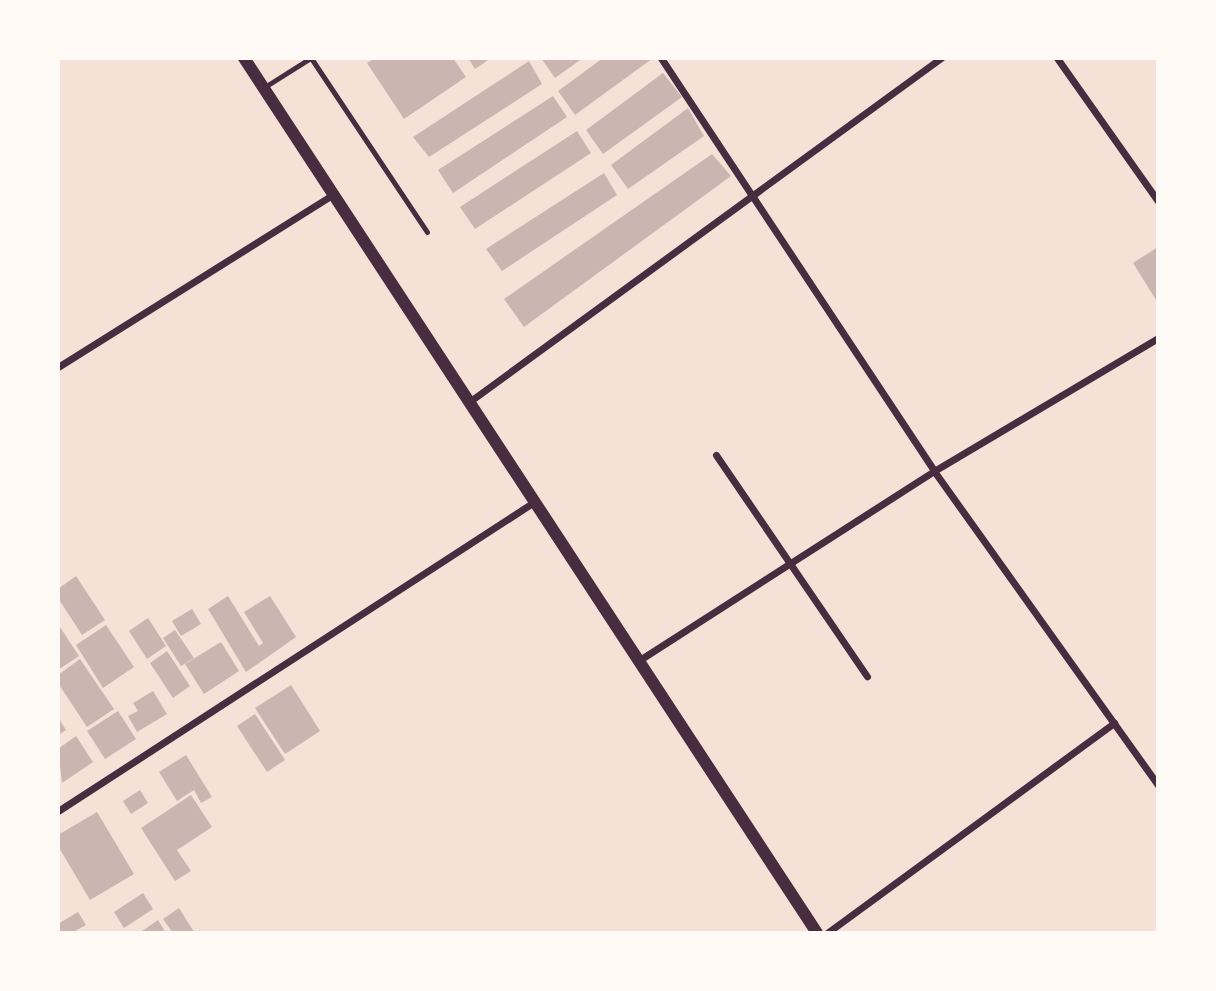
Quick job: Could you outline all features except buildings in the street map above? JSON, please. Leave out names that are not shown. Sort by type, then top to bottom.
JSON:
[{"type":"street","points":[[244,58],[331,196],[469,402],[636,662],[817,933]]},
{"type":"street","points":[[661,58],[934,471],[1158,785]]},
{"type":"street","points":[[469,402],[941,58]]},
{"type":"street","points":[[1057,58],[1158,201]]},
{"type":"street","points":[[58,367],[331,196]]},
{"type":"street","points":[[636,662],[786,563],[934,471],[1158,338]]},
{"type":"street","points":[[716,455],[786,563],[867,676]]},
{"type":"street","points":[[58,811],[534,502]]},
{"type":"street","points":[[827,933],[1114,723]]},
{"type":"lane","points":[[263,88],[310,58],[427,232]]}]
